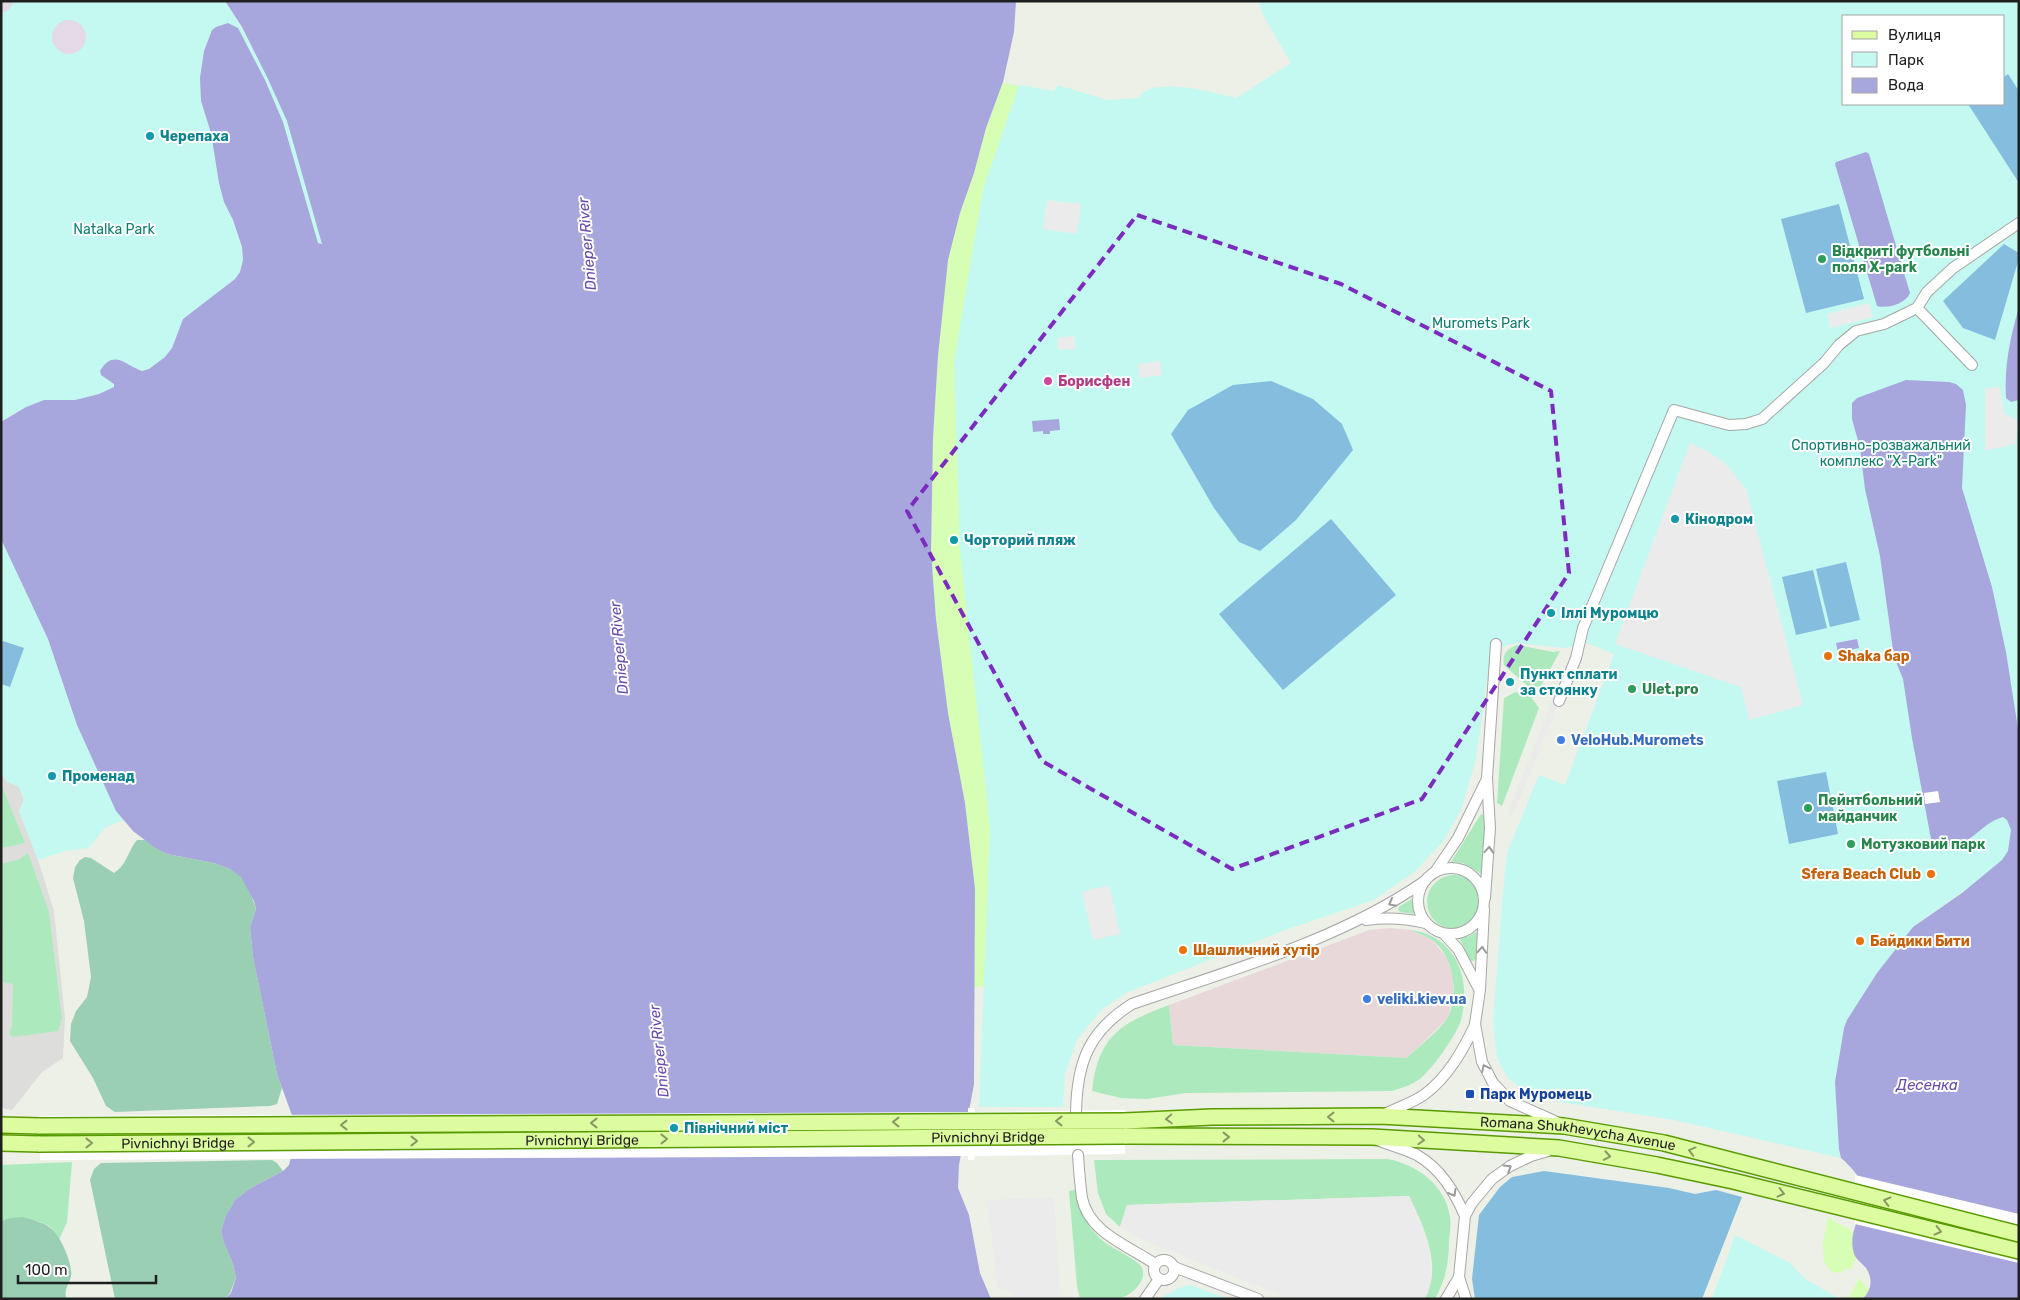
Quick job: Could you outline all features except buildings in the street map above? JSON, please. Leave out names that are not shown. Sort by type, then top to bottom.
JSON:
[{"type":"main road","name":"Romana Shukhevycha Avenue","points":[[1125,1129],[1212,1117],[1380,1116],[1564,1126],[1664,1143],[1739,1164],[2019,1234]]},
{"type":"main road","name":"Pivnichnyi Bridge","points":[[1,1125],[1125,1129]]},
{"type":"main road","name":"Romana Shukhevycha Avenue","points":[[1125,1129],[1372,1137],[1559,1148],[1657,1164],[1733,1181],[2019,1252]]},
{"type":"main road","name":"Pivnichnyi Bridge","points":[[1,1143],[1125,1129]]},
{"type":"street","points":[[1559,701],[1576,658],[1583,628],[1674,410],[1729,425],[1755,422],[1762,419],[1803,383],[1839,345],[1856,331],[1884,324],[1917,308],[1927,292],[1953,268],[2019,223]]},
{"type":"street","points":[[1917,308],[1972,365]]},
{"type":"street","points":[[1380,1116],[1423,1096],[1436,1085],[1466,1044],[1475,1024],[1480,990],[1490,828],[1487,778],[1496,644]]},
{"type":"street","points":[[1076,1112],[1076,1087],[1081,1066],[1089,1046],[1102,1026],[1115,1015],[1132,1004],[1275,954],[1358,922],[1395,902],[1435,872],[1458,838],[1487,778]]},
{"type":"street","points":[[1425,881],[1420,891],[1418,902],[1420,913],[1426,923],[1434,930],[1444,934],[1454,935],[1469,929],[1480,919],[1484,904],[1482,888],[1468,872],[1458,868],[1447,868],[1435,872]]},
{"type":"street","points":[[1358,922],[1387,917],[1404,918],[1426,923]]},
{"type":"street","points":[[1444,934],[1458,948],[1480,990]]},
{"type":"street","points":[[1475,1024],[1482,1062],[1493,1083],[1510,1102],[1564,1126]]},
{"type":"street","points":[[1372,1137],[1416,1155],[1434,1168],[1446,1181],[1464,1216]]},
{"type":"street","points":[[1466,1299],[1459,1277],[1464,1216],[1472,1203],[1492,1179],[1510,1166],[1531,1156],[1559,1148]]},
{"type":"street","points":[[1078,1156],[1082,1200],[1090,1216],[1103,1232],[1155,1264]]},
{"type":"street","points":[[1166,1259],[1174,1267],[1174,1273],[1165,1280],[1159,1279],[1154,1272],[1155,1264],[1160,1260],[1166,1259]]},
{"type":"street","points":[[1174,1267],[1258,1299]]},
{"type":"street","points":[[1446,1299],[1459,1277]]},
{"type":"street","points":[[1145,1299],[1159,1279]]},
{"type":"highlighted area","points":[[1137,215],[1341,284],[1551,391],[1569,573],[1422,799],[1232,869],[1042,761],[907,511]]},
{"type":"shaded area","points":[[1,1],[14,1],[9,10],[1,13]]},
{"type":"shaded area","points":[[69,20],[81,25],[86,37],[81,49],[69,54],[57,49],[52,37],[57,25]]},
{"type":"shaded area","points":[[2008,74],[2019,91],[2019,183],[1969,105],[2005,105],[2005,76]]},
{"type":"shaded area","points":[[1047,200],[1081,204],[1077,234],[1043,229]]},
{"type":"shaded area","name":"Відкриті футбольні поля X-park","points":[[1839,204],[1864,299],[1806,313],[1781,219]]},
{"type":"shaded area","points":[[2004,244],[2019,253],[2019,258],[1995,340],[1963,328],[1943,301]]},
{"type":"shaded area","points":[[1869,303],[1873,317],[1831,328],[1827,314]]},
{"type":"shaded area","points":[[1074,336],[1076,349],[1058,350],[1058,338]]},
{"type":"shaded area","points":[[1160,361],[1162,375],[1140,378],[1138,364]]},
{"type":"shaded area","points":[[1271,381],[1313,399],[1342,424],[1353,450],[1296,520],[1260,551],[1239,542],[1214,508],[1171,434],[1188,410],[1233,385]]},
{"type":"shaded area","points":[[2000,387],[2004,413],[2018,421],[2015,444],[1985,451],[1985,388]]},
{"type":"shaded area","points":[[1690,443],[1709,452],[1725,463],[1746,489],[1803,705],[1749,720],[1741,687],[1615,644]]},
{"type":"shaded area","points":[[1331,519],[1396,595],[1283,690],[1219,614]]},
{"type":"shaded area","points":[[1846,562],[1860,620],[1830,627],[1816,569]]},
{"type":"shaded area","points":[[1813,570],[1827,628],[1796,635],[1782,577]]},
{"type":"shaded area","points":[[3,641],[24,648],[10,687],[1,684],[1,646]]},
{"type":"shaded area","points":[[1518,645],[1553,652],[1560,651],[1541,686],[1530,688],[1504,665],[1506,652]]},
{"type":"shaded area","points":[[1516,692],[1531,697],[1539,708],[1502,806],[1497,803],[1504,698]]},
{"type":"shaded area","points":[[1553,698],[1560,701],[1513,815],[1508,813]]},
{"type":"shaded area","points":[[1,772],[6,781],[19,786],[24,800],[19,811],[38,860],[54,911],[65,1018],[63,1058],[42,1072],[12,1110],[1,1108]]},
{"type":"shaded area","name":"Пейнтбольний майданчик","points":[[1826,772],[1838,834],[1789,844],[1777,781]]},
{"type":"shaded area","points":[[1,784],[25,843],[1,848]]},
{"type":"shaded area","points":[[1481,814],[1487,816],[1483,875],[1463,863],[1451,862]]},
{"type":"shaded area","points":[[137,840],[145,840],[167,854],[214,863],[230,869],[241,876],[250,891],[256,909],[250,927],[253,957],[277,1074],[282,1088],[277,1104],[270,1106],[115,1112],[106,1106],[93,1078],[70,1041],[71,1024],[76,1011],[87,997],[91,977],[84,921],[73,878],[75,867],[85,857],[91,858],[114,873],[124,862]]},
{"type":"shaded area","points":[[28,853],[49,912],[62,1019],[58,1031],[12,1037],[9,1033],[12,1027],[13,984],[3,982],[1,864],[20,859]]},
{"type":"shaded area","points":[[1449,875],[1459,875],[1469,879],[1477,887],[1481,902],[1477,917],[1469,925],[1459,929],[1449,929],[1439,925],[1431,917],[1427,907],[1427,897],[1431,887],[1439,879]]},
{"type":"shaded area","points":[[1109,885],[1120,934],[1093,940],[1082,892]]},
{"type":"shaded area","points":[[1414,898],[1418,912],[1415,914],[1400,912],[1398,909],[1400,906]]},
{"type":"shaded area","points":[[1390,928],[1411,930],[1432,940],[1446,957],[1453,975],[1453,995],[1448,1018],[1407,1058],[1173,1045],[1169,1005],[1369,930]]},
{"type":"shaded area","points":[[1411,930],[1427,934],[1449,950],[1457,962],[1462,975],[1464,989],[1464,1005],[1458,1027],[1444,1051],[1420,1079],[1413,1083],[1392,1091],[1186,1093],[1147,1099],[1121,1098],[1092,1091],[1100,1057],[1114,1034],[1137,1018],[1169,1005],[1173,1045],[1407,1058],[1448,1017],[1454,987],[1450,965],[1439,947],[1432,940]]},
{"type":"shaded area","points":[[1480,930],[1477,959],[1474,961],[1470,960],[1459,937],[1467,937]]},
{"type":"shaded area","points":[[1387,1159],[1409,1166],[1428,1178],[1443,1195],[1447,1206],[1450,1222],[1447,1263],[1442,1284],[1435,1299],[1424,1299],[1430,1287],[1432,1260],[1425,1233],[1409,1196],[1127,1205],[1120,1227],[1106,1214],[1098,1193],[1094,1160]]},
{"type":"shaded area","points":[[272,1160],[283,1171],[249,1189],[235,1200],[226,1215],[221,1231],[236,1278],[230,1293],[225,1299],[115,1299],[90,1180],[94,1169],[101,1163]]},
{"type":"shaded area","points":[[72,1162],[67,1222],[59,1240],[53,1229],[42,1223],[20,1219],[1,1221],[1,1165]]},
{"type":"shaded area","points":[[1544,1171],[1669,1188],[1695,1194],[1716,1190],[1742,1197],[1702,1299],[1475,1299],[1472,1279],[1479,1215],[1500,1187],[1512,1177]]},
{"type":"shaded area","points":[[1075,1190],[1082,1212],[1090,1228],[1104,1242],[1133,1259],[1142,1268],[1143,1274],[1139,1285],[1123,1297],[1118,1299],[1080,1299],[1077,1286],[1069,1191]]},
{"type":"shaded area","points":[[1409,1196],[1421,1222],[1428,1245],[1432,1274],[1428,1293],[1424,1299],[1291,1299],[1141,1239],[1120,1227],[1127,1205]]},
{"type":"shaded area","points":[[1054,1197],[1060,1299],[1014,1299],[1010,1292],[999,1289],[995,1269],[988,1200]]},
{"type":"shaded area","points":[[23,1217],[52,1229],[62,1244],[71,1271],[66,1299],[1,1299],[1,1221]]},
{"type":"sand","name":"Чорторий пляж","points":[[1003,83],[1038,89],[1035,96],[993,629],[996,983],[974,988],[975,889],[965,803],[948,713],[936,619],[931,552],[933,438],[938,356],[948,260],[986,128]]},
{"type":"sand","points":[[1828,1217],[1853,1232],[1853,1248],[1856,1258],[1851,1269],[1844,1269],[1842,1273],[1832,1272],[1824,1262],[1823,1243]]},
{"type":"sand","points":[[1859,1278],[1870,1291],[1863,1299],[1848,1299]]},
{"type":"green space","name":"Natalka Park","points":[[1,1],[225,1],[243,30],[281,105],[297,151],[323,242],[321,245],[318,243],[283,122],[265,80],[238,28],[210,35],[202,62],[201,101],[211,133],[224,202],[233,220],[242,247],[243,260],[240,272],[235,279],[183,319],[172,348],[165,357],[149,369],[143,371],[112,361],[103,366],[105,378],[114,384],[114,387],[99,394],[75,400],[44,400],[26,407],[1,422]]},
{"type":"green space","name":"Muromets Park","points":[[1258,1],[2019,1],[2019,882],[1976,882],[1913,927],[1877,973],[1844,1028],[1835,1082],[1841,1158],[1674,1120],[1548,1100],[1528,1094],[1508,1078],[1497,1058],[1493,1022],[1508,850],[1539,775],[1565,785],[1614,654],[1587,643],[1565,648],[1515,643],[1491,650],[1476,759],[1461,810],[1443,842],[1414,872],[1374,900],[1288,929],[1128,992],[1101,1010],[1077,1040],[1065,1074],[1063,1107],[979,1107],[990,829],[960,550],[954,362],[983,189],[1019,85],[1054,91],[1058,85],[1107,100],[1138,98],[1146,91],[1170,87],[1199,90],[1236,98],[1291,63],[1264,17]]},
{"type":"green space","points":[[1,539],[48,639],[77,725],[110,797],[123,820],[105,828],[88,848],[65,851],[38,860],[19,811],[24,800],[19,787],[6,781],[1,772]]},
{"type":"green space","points":[[1735,1235],[1790,1263],[1805,1279],[1840,1299],[1712,1299]]},
{"type":"green space","points":[[1190,1285],[1229,1299],[1159,1299],[1179,1288]]},
{"type":"water","name":"Dnieper River","points":[[225,1],[1016,1],[1014,32],[1003,82],[986,128],[948,260],[938,356],[933,438],[931,552],[936,619],[948,713],[965,803],[975,889],[974,1084],[959,1165],[958,1188],[969,1215],[980,1273],[991,1299],[225,1299],[231,1293],[236,1278],[221,1231],[226,1215],[235,1200],[249,1189],[283,1171],[289,1165],[294,1145],[293,1118],[277,1074],[253,957],[250,927],[256,909],[254,901],[241,877],[230,869],[214,863],[167,854],[133,831],[116,811],[77,725],[48,639],[1,539],[1,422],[26,407],[44,400],[75,400],[99,394],[114,387],[114,384],[101,375],[100,371],[110,361],[120,361],[142,371],[149,369],[165,357],[172,348],[183,319],[235,279],[240,272],[243,260],[242,247],[233,220],[224,202],[211,133],[201,101],[200,78],[204,51],[212,30],[216,27],[228,23],[238,28],[265,80],[283,122],[318,243],[322,244],[287,121],[242,27]]},
{"type":"water","points":[[1866,152],[1869,154],[1910,293],[1900,303],[1891,306],[1877,306],[1835,164],[1836,162]]},
{"type":"water","points":[[2019,307],[2019,400],[2011,402],[2006,398],[2007,363],[2010,341]]},
{"type":"water","name":"Десенка","points":[[1906,380],[1949,382],[1956,384],[1963,390],[1966,405],[1962,488],[1992,587],[2006,652],[2019,735],[2019,1299],[1863,1299],[1870,1288],[1870,1276],[1866,1268],[1855,1256],[1852,1246],[1859,1212],[1861,1184],[1855,1172],[1841,1158],[1839,1149],[1835,1082],[1847,1020],[1877,973],[1913,927],[1962,893],[2002,860],[2008,851],[2011,830],[2007,820],[2003,817],[1994,820],[1958,845],[1937,846],[1931,839],[1903,679],[1894,657],[1880,556],[1865,489],[1860,448],[1852,419],[1852,403],[1857,398]]},
{"type":"water","points":[[1059,419],[1060,430],[1050,431],[1050,434],[1043,434],[1043,431],[1033,432],[1032,421]]},
{"type":"water","points":[[1857,639],[1859,648],[1838,653],[1836,643]]},
{"type":"pier","points":[[1938,791],[1940,802],[1925,804],[1924,793]]},
{"type":"pier","points":[[968,1108],[974,1108],[975,1112],[1125,1110],[1125,1154],[975,1156],[974,1160],[968,1160],[968,1156],[40,1160],[40,1116],[968,1112]]},
{"type":"pier","points":[[1855,1175],[2019,1214],[2019,1263],[1855,1224]]},
{"type":"place","name":"Черепаха","points":[[150,136]]},
{"type":"place","name":"Відкриті футбольні поля X-park","points":[[1822,259]]},
{"type":"place","name":"Борисфен","points":[[1048,381]]},
{"type":"place","name":"Кінодром","points":[[1675,519]]},
{"type":"place","name":"Чорторий пляж","points":[[954,540]]},
{"type":"place","name":"Іллі Муромцю","points":[[1551,613]]},
{"type":"place","name":"Shaka бар","points":[[1828,656]]},
{"type":"place","name":"Пункт сплати за стоянку","points":[[1510,682]]},
{"type":"place","name":"Ulet.pro","points":[[1632,689]]},
{"type":"place","name":"VeloHub.Muromets","points":[[1561,740]]},
{"type":"place","name":"Променад","points":[[52,776]]},
{"type":"place","name":"Пейнтбольний майданчик","points":[[1808,808]]},
{"type":"place","name":"Мотузковий парк","points":[[1851,844]]},
{"type":"place","name":"Sfera Beach Club","points":[[1931,874]]},
{"type":"place","name":"Байдики Бити","points":[[1860,941]]},
{"type":"place","name":"Шашличний хутір","points":[[1183,950]]},
{"type":"place","name":"veliki.kiev.ua","points":[[1367,999]]},
{"type":"place","name":"Парк Муромець","points":[[1470,1094]]},
{"type":"place","name":"Північний міст","points":[[674,1128]]},
{"type":"park label","name":"Спортивно-розважальний комплекс \"Х-Park\"","points":[[1881,454]]}]
